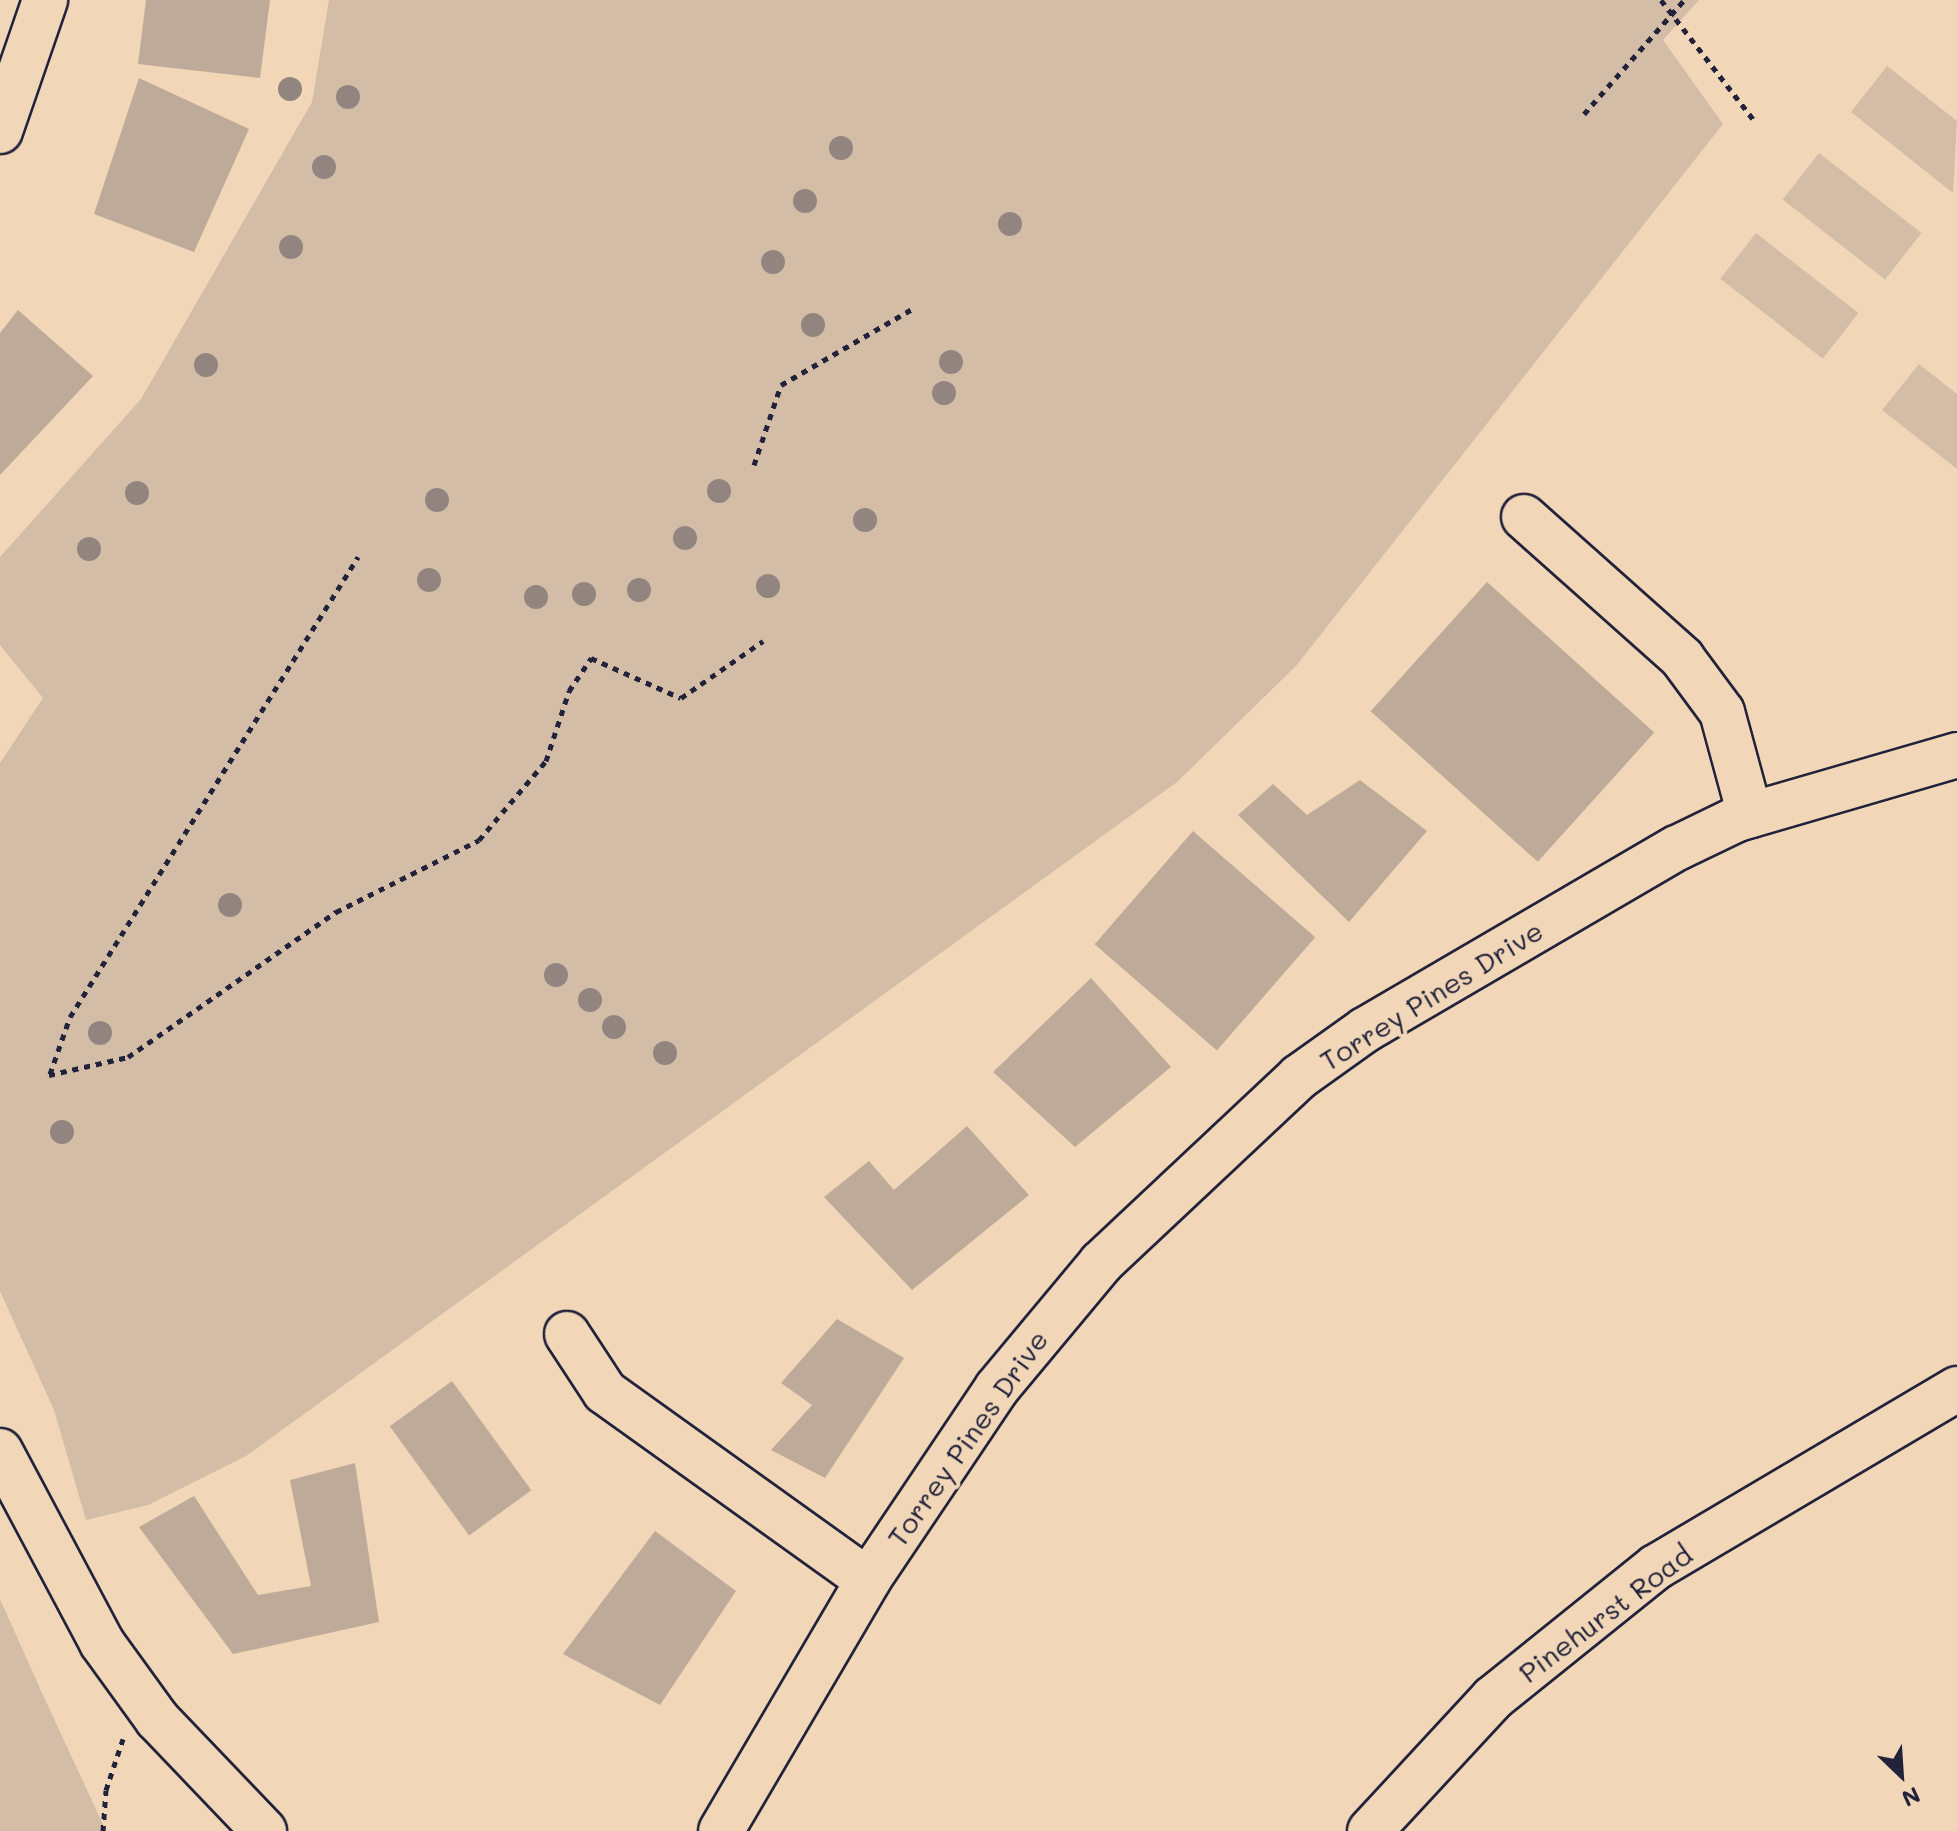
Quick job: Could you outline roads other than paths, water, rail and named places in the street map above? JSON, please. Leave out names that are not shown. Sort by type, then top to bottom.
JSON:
[{"type":"street","points":[[0,131],[45,0]]},
{"type":"street","points":[[1524,517],[1682,658],[1722,712],[1750,815]]},
{"type":"street","name":"Torrey Pines Drive","points":[[721,1831],[868,1580],[1038,1335],[1101,1263],[1299,1077],[1365,1030],[1677,848],[1750,815],[1957,755]]},
{"type":"street","points":[[567,1334],[605,1392],[868,1580]]},
{"type":"street","name":"Pinehurst Road","points":[[1370,1831],[1493,1698],[1656,1567],[1957,1389]]},
{"type":"street","points":[[0,1451],[44,1544],[138,1693],[264,1831]]}]
